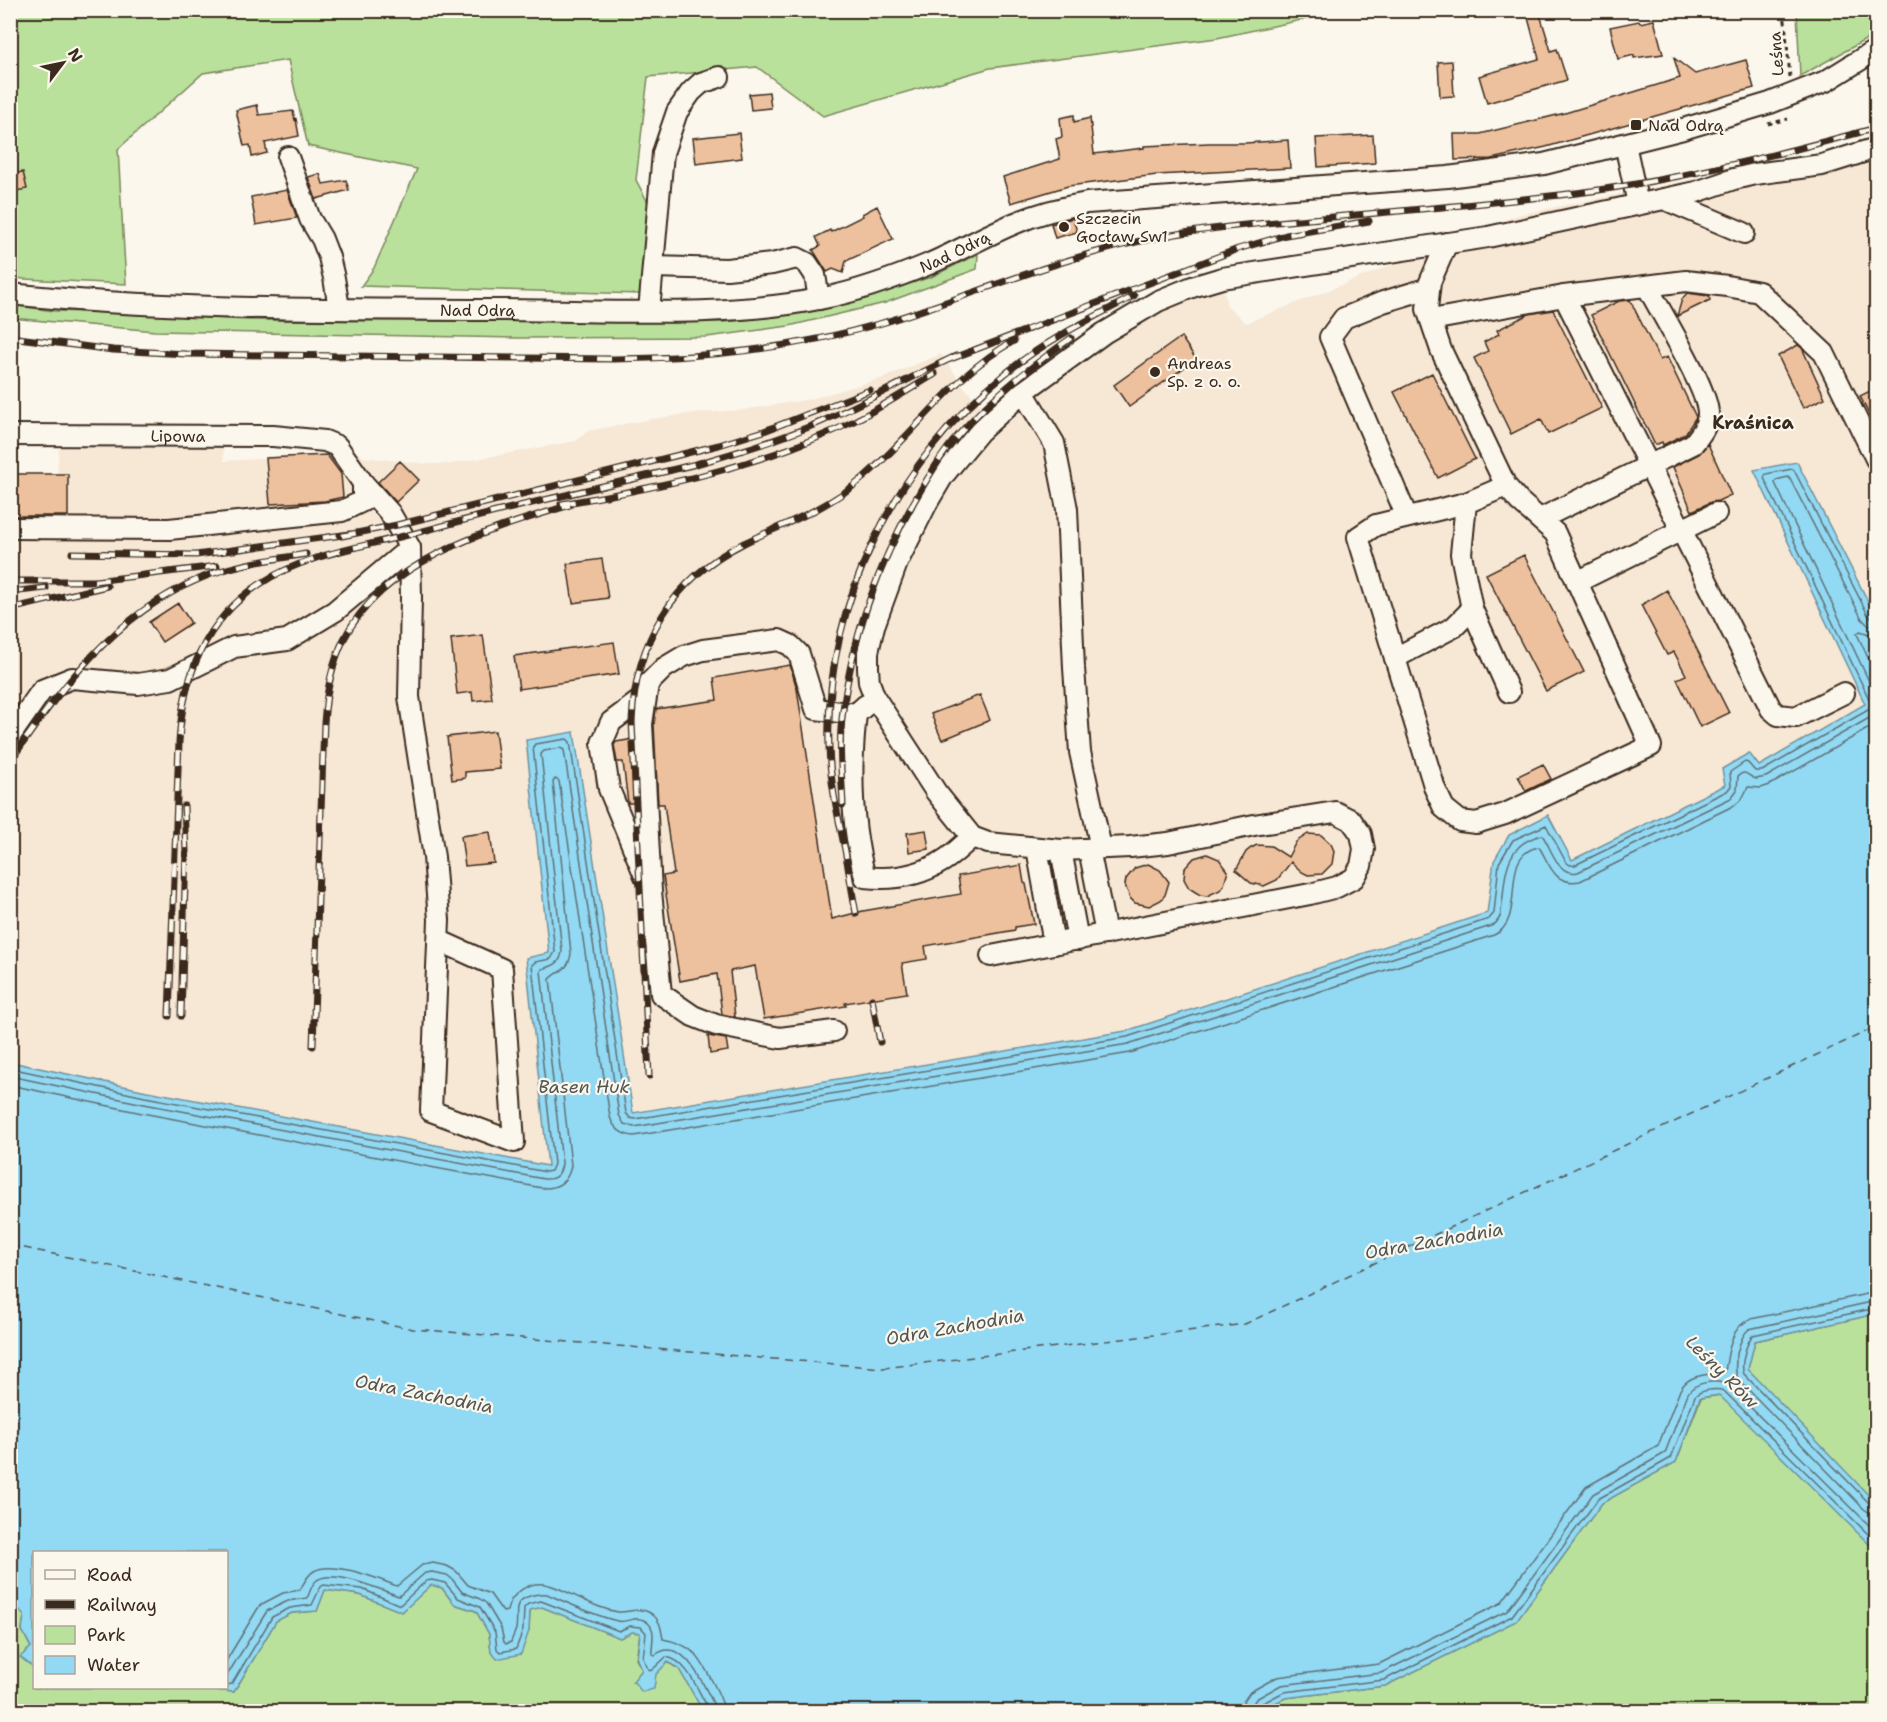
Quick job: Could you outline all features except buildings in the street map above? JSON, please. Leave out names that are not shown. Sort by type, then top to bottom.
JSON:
[{"type":"street","name":"Nad Odrą","points":[[10,294],[154,305],[649,311],[756,308],[850,292],[931,263],[1021,221],[1074,205],[1098,201],[1456,176],[1544,164],[1749,110],[1790,96],[1840,74],[1876,50]]},
{"type":"street","points":[[649,311],[663,153],[677,112],[691,92],[701,82],[719,77]]},
{"type":"street","points":[[1625,144],[1638,204]]},
{"type":"street","points":[[992,956],[1299,897],[1337,887],[1354,878],[1361,866],[1364,849],[1360,834],[1351,820],[1335,812],[1254,825],[1168,843],[1130,847],[1061,850],[988,843],[972,837],[936,792],[875,698],[869,682],[868,652],[884,595],[912,532],[943,476],[997,414],[1089,344],[1158,302],[1192,287],[1222,278],[1521,231],[1696,192],[1755,174],[1822,165],[1876,148]]},
{"type":"street","points":[[288,157],[310,219],[322,239],[334,278],[339,308]]},
{"type":"street","points":[[1664,199],[1744,232]]},
{"type":"street","points":[[1447,243],[1430,282],[1427,309],[1442,350],[1506,486],[1519,501],[1555,533],[1651,746],[1505,814],[1476,823],[1460,821],[1444,808],[1436,789],[1358,537],[1376,525],[1466,503],[1506,486]]},
{"type":"street","points":[[653,267],[727,269],[772,264],[798,258],[807,263],[815,275],[819,299]]},
{"type":"street","points":[[1431,321],[1564,296],[1686,281],[1759,292],[1824,353],[1876,459]]},
{"type":"street","points":[[1539,519],[1693,444],[1703,432],[1708,415],[1704,394],[1647,286]]},
{"type":"street","points":[[1407,517],[1330,337],[1344,318],[1383,302],[1429,288]]},
{"type":"street","points":[[1564,296],[1771,709],[1778,715],[1796,717],[1844,693]]},
{"type":"street","points":[[1023,392],[1054,443],[1067,509],[1080,752],[1106,934]]},
{"type":"street","name":"Lipowa","points":[[10,435],[273,436],[326,441],[337,446],[363,483]]},
{"type":"street","points":[[10,528],[169,529],[342,511],[363,501],[363,483]]},
{"type":"street","points":[[363,483],[390,513],[410,548],[409,697],[434,857],[439,920],[438,940],[431,1111],[514,1142],[502,969],[438,940]]},
{"type":"street","points":[[1466,503],[1461,554],[1472,609],[1509,692]]},
{"type":"street","points":[[1577,582],[1716,513]]},
{"type":"street","points":[[10,736],[42,690],[72,678],[138,684],[170,679],[234,647],[287,640],[336,610],[410,548]]},
{"type":"street","points":[[1395,658],[1454,627],[1472,609]]},
{"type":"street","points":[[834,1031],[780,1038],[716,1025],[693,1016],[661,994],[651,891],[642,724],[648,684],[664,668],[684,656],[703,650],[779,640],[790,645],[799,654],[816,709],[856,714]]},
{"type":"street","points":[[646,696],[611,722],[602,743],[609,789],[651,891]]},
{"type":"street","points":[[875,698],[856,714],[852,771],[857,849],[865,877],[881,879],[912,875],[943,861],[972,837]]},
{"type":"street","points":[[1037,848],[1054,944]]},
{"type":"street","points":[[1061,850],[1078,939]]},
{"type":"path","name":"Leśna","points":[[1784,10],[1790,66],[1790,96]]},
{"type":"shaded area","points":[[1876,139],[1876,617],[1797,462],[1754,470],[1865,704],[1758,766],[1749,754],[1725,785],[1572,860],[1488,913],[1126,1031],[632,1114],[575,732],[526,740],[549,953],[526,958],[549,1166],[147,1091],[11,1062],[11,474],[57,474],[59,448],[223,448],[224,461],[333,455],[334,469],[341,474],[362,465],[357,452],[363,457],[450,464],[576,441],[588,431],[651,419],[743,410],[811,399],[883,378],[941,354],[964,387],[988,412],[1018,385],[1077,340],[1125,309],[1173,285],[1220,268],[1227,306],[1246,323],[1517,215],[1836,150]]},
{"type":"green space","points":[[10,11],[1343,11],[1217,38],[990,68],[823,116],[757,67],[648,77],[636,180],[653,212],[641,280],[641,294],[361,286],[374,268],[417,169],[308,146],[288,60],[203,73],[118,149],[126,284],[11,277]]},
{"type":"green space","points":[[1797,11],[1876,11],[1876,34],[1800,76]]},
{"type":"green space","points":[[978,254],[977,269],[885,303],[789,326],[707,337],[518,338],[155,331],[11,318],[11,305],[54,311],[248,320],[724,322],[781,316],[855,301],[931,277]]},
{"type":"green space","points":[[1876,1314],[1876,1711],[1260,1712],[1285,1698],[1385,1686],[1516,1621],[1602,1503],[1676,1462],[1701,1398],[1742,1392],[1755,1341]]},
{"type":"green space","points":[[431,1585],[442,1588],[454,1604],[476,1611],[489,1634],[491,1652],[529,1631],[530,1610],[542,1607],[620,1638],[632,1632],[640,1633],[636,1659],[642,1670],[633,1682],[656,1674],[667,1662],[679,1669],[703,1711],[11,1712],[11,1597],[24,1616],[22,1630],[31,1648],[21,1657],[33,1667],[33,1689],[198,1689],[234,1692],[276,1621],[292,1613],[317,1611],[325,1590],[360,1595],[402,1612]]},
{"type":"water","points":[[1797,462],[1876,617],[1876,1314],[1755,1341],[1748,1369],[1876,1503],[1876,1551],[1719,1395],[1700,1398],[1676,1462],[1602,1503],[1516,1621],[1385,1686],[1285,1698],[1260,1711],[703,1711],[679,1669],[668,1662],[656,1674],[654,1689],[642,1692],[633,1681],[642,1670],[637,1659],[640,1633],[632,1632],[620,1638],[542,1607],[530,1610],[529,1631],[521,1654],[497,1659],[491,1652],[489,1634],[476,1611],[454,1604],[442,1588],[431,1585],[402,1612],[360,1595],[325,1590],[317,1611],[292,1613],[276,1621],[234,1692],[198,1689],[228,1689],[228,1551],[33,1551],[33,1667],[20,1657],[31,1647],[22,1630],[24,1616],[10,1597],[11,1062],[147,1091],[548,1166],[526,958],[549,953],[526,740],[574,732],[633,1113],[1126,1031],[1487,913],[1494,861],[1509,835],[1548,815],[1572,860],[1725,785],[1722,769],[1749,753],[1759,766],[1865,704],[1754,470]]},
{"type":"ferry route","points":[[10,1245],[413,1329],[883,1368],[1245,1324],[1876,1027]]},
{"type":"railway","points":[[10,337],[113,350],[186,354],[613,359],[715,354],[782,346],[849,332],[917,312],[1089,254],[1160,237],[1240,226],[1600,190],[1719,168],[1876,128]]},
{"type":"railway","points":[[948,360],[1238,249],[1286,235],[1369,221]]},
{"type":"railway","points":[[856,913],[831,773],[829,747],[831,694],[839,641],[854,589],[874,539],[900,492],[931,448],[967,408],[1021,361],[1068,331],[1134,296]]},
{"type":"railway","points":[[843,805],[840,737],[845,696],[868,603],[892,544],[930,475],[955,439],[1010,385],[1071,338]]},
{"type":"railway","points":[[649,1076],[632,722],[641,665],[650,640],[662,616],[678,594],[697,575],[744,543],[806,515],[850,489],[882,461],[953,387],[972,370],[1014,341]]},
{"type":"railway","points":[[169,1016],[181,718],[185,695],[200,653],[224,615],[241,599],[276,574],[330,554],[696,464],[760,445],[823,421],[956,356]]},
{"type":"railway","points":[[561,504],[696,477],[794,447],[840,428],[935,374]]},
{"type":"railway","points":[[342,536],[397,525],[719,445],[764,431],[870,390]]},
{"type":"railway","points":[[313,1046],[324,723],[330,680],[344,639],[362,612],[385,588],[412,568],[474,537],[570,505]]},
{"type":"railway","points":[[72,553],[196,555],[350,534]]},
{"type":"railway","points":[[10,762],[69,681],[92,656],[141,612],[169,594],[212,574],[252,563],[306,554]]},
{"type":"railway","points":[[10,581],[95,581],[217,566]]},
{"type":"railway","points":[[10,609],[107,586]]},
{"type":"railway","points":[[10,592],[46,588]]},
{"type":"railway","points":[[181,1016],[186,852],[184,806]]},
{"type":"railway","points":[[872,999],[880,1042]]},
{"type":"place","name":"Nad Odrą","points":[[1636,125]]},
{"type":"place","name":"Szczecin Gocław Sw1","points":[[1064,227]]},
{"type":"place","name":"Andreas Sp. z o. o.","points":[[1155,372]]},
{"type":"district","name":"Kraśnica","points":[[1753,423]]},
{"type":"water label","name":"Basen Huk","points":[[584,1087]]},
{"type":"water label","name":"Odra Zachodnia","points":[[1434,1241]]},
{"type":"water label","name":"Odra Zachodnia","points":[[955,1327]]},
{"type":"water label","name":"Leśny Rów","points":[[1722,1372]]},
{"type":"water label","name":"Odra Zachodnia","points":[[424,1394]]}]
